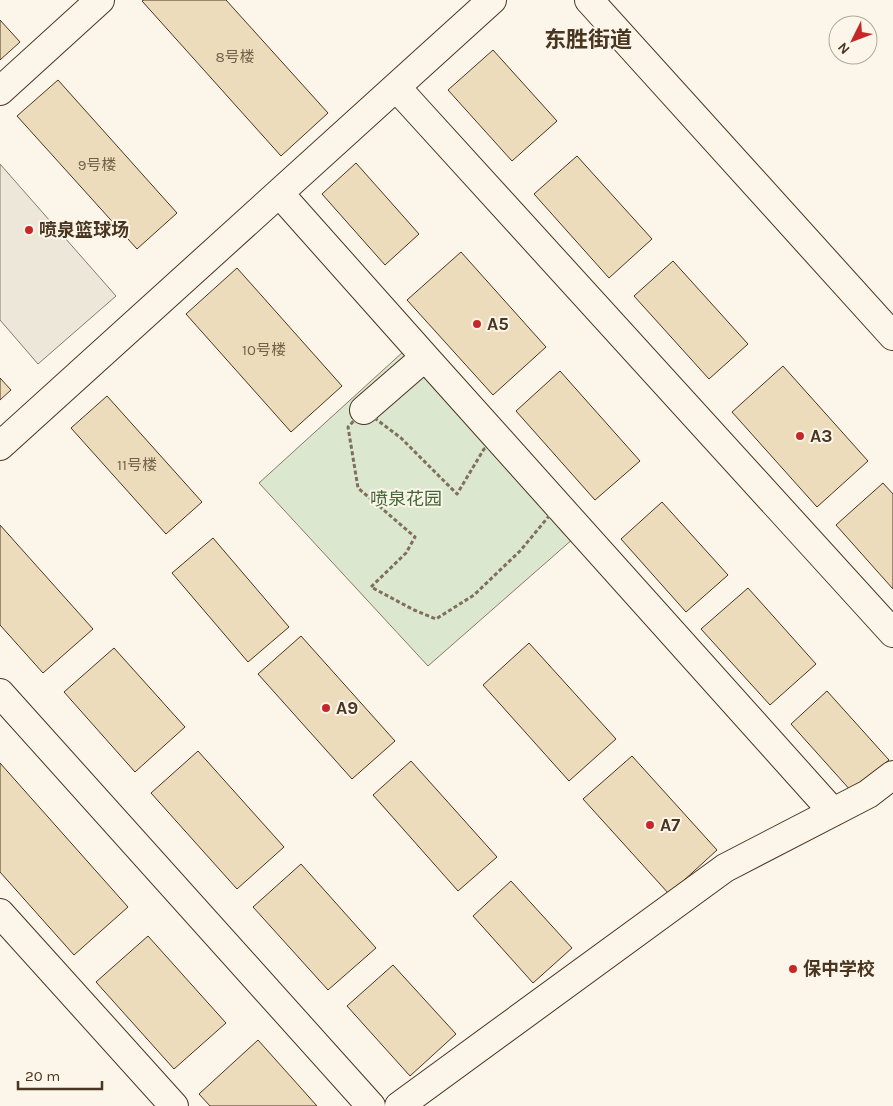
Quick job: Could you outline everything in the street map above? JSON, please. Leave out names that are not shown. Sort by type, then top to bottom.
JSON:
[{"type":"street","points":[[0,91],[100,0]]},
{"type":"street","points":[[0,446],[492,0]]},
{"type":"street","points":[[589,0],[893,336]]},
{"type":"street","points":[[396,87],[893,633]]},
{"type":"street","points":[[279,194],[833,812]]},
{"type":"street","points":[[364,410],[425,357]]},
{"type":"street","points":[[0,693],[371,1106]]},
{"type":"street","points":[[399,1106],[725,868],[868,794],[893,775]]},
{"type":"street","points":[[0,913],[174,1106]]},
{"type":"path","points":[[364,410],[401,438],[457,494],[484,450],[500,445],[554,510],[520,551],[474,595],[436,620],[371,587],[406,553],[415,538],[358,488],[348,427],[364,410]]},
{"type":"green space","name":"喷泉花园","points":[[404,351],[574,538],[428,666],[259,483]]},
{"type":"shaded area","name":"喷泉篮球场","points":[[0,164],[116,296],[38,364],[0,320]]},
{"type":"building","points":[[226,0],[328,113],[281,156],[142,1]]},
{"type":"building","points":[[0,20],[20,42],[0,60]]},
{"type":"building","points":[[493,50],[557,121],[512,161],[448,90]]},
{"type":"building","points":[[58,80],[177,213],[137,249],[17,116]]},
{"type":"building","points":[[577,156],[652,239],[609,278],[534,194]]},
{"type":"building","points":[[356,163],[419,234],[385,265],[322,194]]},
{"type":"building","name":"A5","points":[[461,252],[546,347],[493,395],[407,300]]},
{"type":"building","points":[[673,261],[748,344],[709,379],[634,296]]},
{"type":"building","points":[[237,268],[342,386],[291,432],[186,314]]},
{"type":"building","name":"A3","points":[[783,366],[868,461],[817,507],[732,412]]},
{"type":"building","points":[[560,371],[640,461],[595,500],[516,411]]},
{"type":"building","points":[[0,378],[11,390],[0,400]]},
{"type":"building","points":[[107,396],[202,502],[166,534],[71,428]]},
{"type":"building","points":[[883,483],[893,494],[893,589],[836,525]]},
{"type":"building","points":[[662,502],[728,575],[686,612],[621,539]]},
{"type":"building","points":[[0,525],[93,629],[43,673],[0,625]]},
{"type":"building","points":[[213,538],[289,627],[248,662],[172,573]]},
{"type":"building","points":[[748,588],[816,664],[770,705],[701,629]]},
{"type":"building","name":"A9","points":[[301,636],[395,741],[352,779],[258,674]]},
{"type":"building","points":[[529,643],[616,739],[569,781],[483,685]]},
{"type":"building","points":[[114,648],[185,727],[135,772],[64,692]]},
{"type":"building","points":[[827,691],[889,760],[852,792],[791,724]]},
{"type":"building","points":[[198,751],[284,847],[237,889],[151,793]]},
{"type":"building","name":"A7","points":[[632,756],[717,850],[669,894],[583,799]]},
{"type":"building","points":[[411,761],[497,857],[458,891],[373,795]]},
{"type":"building","points":[[0,763],[128,907],[74,955],[0,872]]},
{"type":"building","points":[[301,864],[376,948],[328,990],[253,907]]},
{"type":"building","points":[[511,881],[572,948],[533,983],[473,916]]},
{"type":"building","points":[[148,936],[226,1023],[174,1069],[96,982]]},
{"type":"building","points":[[393,965],[456,1034],[410,1076],[347,1006]]},
{"type":"building","points":[[258,1040],[317,1106],[210,1106],[199,1094]]},
{"type":"place","name":"喷泉篮球场","points":[[29,230]]},
{"type":"place","name":"A5","points":[[477,324]]},
{"type":"place","name":"A3","points":[[800,436]]},
{"type":"place","name":"A9","points":[[326,708]]},
{"type":"place","name":"A7","points":[[650,825]]},
{"type":"place","name":"保中学校","points":[[793,969]]},
{"type":"district","name":"东胜街道","points":[[588,40]]}]
